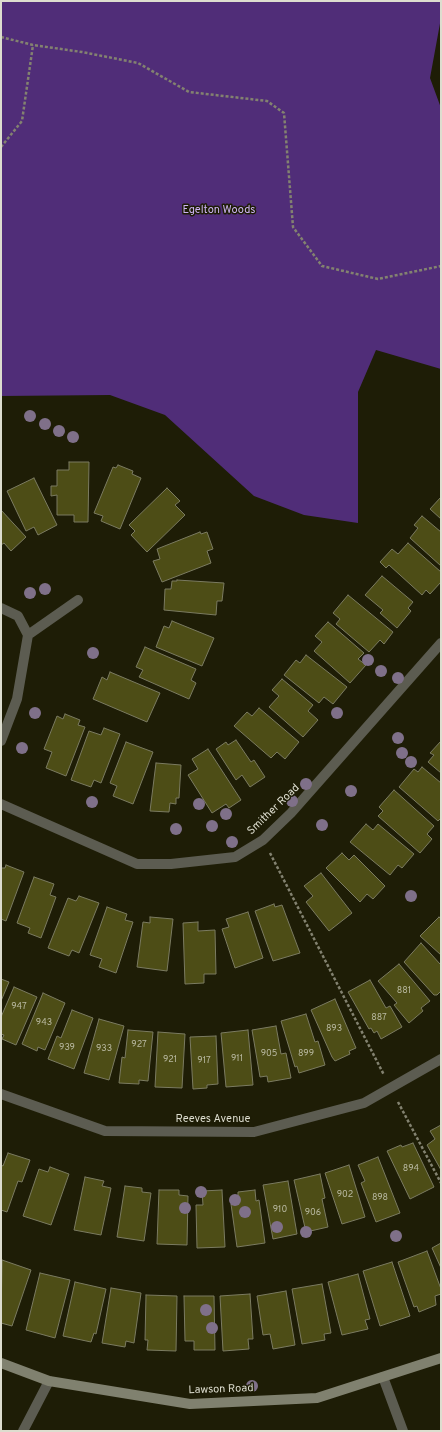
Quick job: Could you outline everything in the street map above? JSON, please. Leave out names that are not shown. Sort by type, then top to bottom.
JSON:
[{"type":"street","points":[[28,634],[78,600]]},
{"type":"street","points":[[1,608],[18,616],[28,634],[17,699],[1,741]]},
{"type":"street","name":"Smither Road","points":[[1,804],[137,864],[171,864],[235,857],[263,840],[292,813],[441,643]]},
{"type":"street","name":"Reeves Avenue","points":[[1,1094],[105,1131],[254,1132],[364,1102],[441,1060]]},
{"type":"street","name":"Lawson Road","points":[[1,1363],[49,1381],[190,1404],[318,1398],[441,1358]]},
{"type":"street","points":[[383,1377],[403,1431]]},
{"type":"street","points":[[23,1431],[49,1381]]},
{"type":"path","points":[[1,37],[33,45],[82,52],[138,63],[189,92],[267,101],[284,113],[293,227],[322,266],[378,279],[441,266]]},
{"type":"path","points":[[1,147],[22,121],[33,45]]},
{"type":"path","points":[[263,840],[390,1088],[441,1183]]},
{"type":"green space","name":"Egelton Woods","points":[[1,1],[440,1],[441,18],[430,78],[441,108],[441,369],[376,350],[358,392],[358,523],[304,515],[254,496],[165,415],[110,395],[1,396]]},
{"type":"building","points":[[69,462],[89,462],[88,522],[74,522],[74,515],[57,515],[57,495],[51,496],[51,486],[57,486],[57,470],[69,470]]},
{"type":"building","points":[[118,465],[133,471],[132,474],[141,478],[120,529],[101,521],[103,516],[94,513],[113,467],[116,468]]},
{"type":"building","points":[[34,478],[57,525],[38,535],[34,527],[26,531],[7,491]]},
{"type":"building","points":[[167,488],[180,501],[175,505],[185,515],[147,552],[131,535],[135,531],[129,525]]},
{"type":"building","points":[[441,497],[441,519],[430,509]]},
{"type":"building","points":[[1,510],[26,537],[11,551],[4,543],[1,545]]},
{"type":"building","points":[[422,516],[441,532],[441,566],[410,538],[418,528],[414,525]]},
{"type":"building","points":[[200,532],[201,534],[207,532],[213,549],[207,551],[211,563],[162,582],[153,561],[160,559],[157,549]]},
{"type":"building","points":[[408,543],[441,572],[441,582],[430,594],[426,590],[422,595],[389,565],[386,568],[380,562],[392,549],[398,554]]},
{"type":"building","points":[[382,576],[413,602],[408,608],[411,611],[397,628],[380,613],[383,610],[365,595]]},
{"type":"building","points":[[172,581],[224,583],[222,601],[217,601],[216,615],[164,610],[165,589],[171,589]]},
{"type":"building","points":[[348,595],[393,632],[384,644],[380,640],[369,652],[336,624],[340,619],[333,613]]},
{"type":"building","points":[[172,621],[214,638],[202,666],[156,647],[164,626],[169,628]]},
{"type":"building","points":[[328,622],[364,653],[358,659],[366,665],[350,683],[314,651],[322,642],[315,636]]},
{"type":"building","points":[[145,647],[196,669],[191,680],[196,683],[189,699],[139,677],[143,670],[136,667]]},
{"type":"building","points":[[306,655],[347,687],[333,704],[324,697],[319,703],[284,675],[296,660],[300,663]]},
{"type":"building","points":[[110,672],[160,693],[147,722],[93,699],[102,677],[107,680]]},
{"type":"building","points":[[282,679],[313,705],[308,711],[318,720],[303,737],[269,707],[279,696],[272,690]]},
{"type":"building","points":[[259,708],[299,742],[285,759],[277,752],[271,758],[234,726],[247,712],[252,716]]},
{"type":"building","points":[[65,714],[80,720],[78,725],[85,727],[66,776],[46,768],[52,752],[44,749],[57,716],[63,719]]},
{"type":"building","points":[[104,728],[120,734],[101,783],[94,780],[91,787],[71,780],[89,731],[101,735]]},
{"type":"building","points":[[236,740],[251,762],[254,760],[265,777],[250,787],[242,775],[236,780],[216,749],[226,742],[228,745]]},
{"type":"building","points":[[441,741],[441,773],[428,762],[434,755],[430,753]]},
{"type":"building","points":[[126,742],[153,752],[133,804],[113,796],[117,786],[110,783]]},
{"type":"building","points":[[208,749],[241,800],[229,808],[226,804],[212,813],[188,775],[198,769],[192,759]]},
{"type":"building","points":[[156,763],[181,765],[179,798],[176,798],[176,804],[170,803],[169,812],[150,811]]},
{"type":"building","points":[[422,767],[441,783],[441,818],[438,821],[399,787],[414,769],[418,772]]},
{"type":"building","points":[[394,790],[434,826],[427,834],[432,839],[420,853],[378,816],[383,811],[379,807]]},
{"type":"building","points":[[366,824],[373,830],[378,824],[414,854],[402,868],[398,865],[390,875],[350,842]]},
{"type":"building","points":[[342,853],[349,860],[354,855],[385,886],[373,899],[367,894],[360,902],[326,868]]},
{"type":"building","points":[[6,865],[24,872],[6,921],[1,919],[1,868],[5,868]]},
{"type":"building","points":[[321,873],[352,913],[329,931],[306,902],[313,896],[304,886]]},
{"type":"building","points":[[34,877],[54,884],[50,895],[56,897],[41,938],[28,933],[30,928],[17,923]]},
{"type":"building","points":[[79,896],[99,903],[79,953],[72,950],[69,956],[48,948],[68,898],[76,901]]},
{"type":"building","points":[[274,904],[275,907],[282,905],[300,953],[273,961],[255,911]]},
{"type":"building","points":[[107,907],[127,914],[125,920],[133,922],[116,973],[99,967],[102,959],[90,955]]},
{"type":"building","points":[[248,912],[263,958],[235,968],[222,929],[229,927],[226,919]]},
{"type":"building","points":[[150,917],[173,919],[167,971],[137,967],[143,922],[150,923]]},
{"type":"building","points":[[439,917],[441,919],[441,955],[420,936]]},
{"type":"building","points":[[198,922],[198,931],[215,930],[216,974],[204,974],[204,983],[185,984],[183,923]]},
{"type":"building","points":[[421,943],[440,964],[441,963],[441,991],[437,995],[434,995],[404,962]]},
{"type":"building","points":[[399,964],[430,1001],[421,1008],[423,1011],[409,1023],[394,1005],[397,1003],[378,981]]},
{"type":"building","points":[[1,979],[9,982],[1,1001]]},
{"type":"building","points":[[370,980],[386,1008],[390,1006],[402,1027],[381,1039],[377,1031],[374,1033],[371,1028],[369,1029],[348,992]]},
{"type":"building","points":[[14,987],[37,997],[16,1045],[2,1039],[4,1035],[1,1034],[1,1017]]},
{"type":"building","points":[[43,993],[65,1003],[45,1050],[38,1047],[37,1051],[22,1044]]},
{"type":"building","points":[[335,999],[356,1048],[349,1051],[350,1054],[335,1061],[311,1010]]},
{"type":"building","points":[[72,1010],[93,1018],[74,1069],[48,1059],[57,1036],[61,1038]]},
{"type":"building","points":[[306,1014],[315,1042],[318,1041],[325,1065],[299,1073],[297,1066],[295,1067],[281,1021]]},
{"type":"building","points":[[99,1019],[124,1026],[109,1080],[84,1073]]},
{"type":"building","points":[[276,1026],[281,1054],[286,1053],[291,1078],[268,1082],[267,1076],[260,1077],[252,1030]]},
{"type":"building","points":[[128,1030],[153,1032],[148,1081],[139,1080],[139,1084],[119,1083],[122,1057],[125,1058]]},
{"type":"building","points":[[248,1030],[253,1085],[226,1087],[221,1033]]},
{"type":"building","points":[[158,1032],[185,1034],[182,1088],[155,1087]]},
{"type":"building","points":[[216,1036],[218,1084],[207,1085],[207,1088],[193,1089],[190,1037]]},
{"type":"building","points":[[441,1125],[441,1170],[427,1145],[435,1139],[430,1131]]},
{"type":"building","points":[[413,1143],[434,1187],[410,1199],[387,1151],[401,1145],[402,1147]]},
{"type":"building","points":[[8,1153],[30,1160],[22,1182],[18,1181],[7,1212],[1,1210],[1,1165],[3,1166]]},
{"type":"building","points":[[378,1157],[400,1213],[376,1222],[361,1183],[365,1181],[358,1165]]},
{"type":"building","points":[[349,1165],[365,1217],[342,1224],[325,1173]]},
{"type":"building","points":[[50,1167],[69,1174],[51,1225],[23,1216],[39,1169],[48,1172]]},
{"type":"building","points":[[320,1174],[325,1198],[322,1199],[328,1227],[306,1232],[294,1180]]},
{"type":"building","points":[[85,1177],[104,1181],[102,1186],[111,1188],[101,1235],[74,1230]]},
{"type":"building","points":[[288,1181],[297,1234],[273,1239],[263,1185]]},
{"type":"building","points":[[125,1186],[142,1188],[142,1192],[151,1193],[144,1241],[117,1237]]},
{"type":"building","points":[[159,1190],[179,1190],[179,1195],[188,1196],[187,1245],[157,1244]]},
{"type":"building","points":[[222,1190],[225,1247],[197,1248],[196,1205],[203,1205],[202,1191]]},
{"type":"building","points":[[255,1190],[256,1201],[259,1200],[265,1243],[237,1247],[231,1204],[238,1201],[238,1192]]},
{"type":"building","points":[[441,1243],[441,1268],[432,1248]]},
{"type":"building","points":[[427,1251],[441,1289],[441,1294],[435,1296],[436,1305],[419,1312],[417,1306],[414,1307],[398,1262]]},
{"type":"building","points":[[2,1260],[31,1270],[12,1326],[1,1323]]},
{"type":"building","points":[[392,1262],[410,1316],[380,1326],[363,1271]]},
{"type":"building","points":[[40,1273],[70,1280],[55,1338],[26,1330]]},
{"type":"building","points":[[358,1274],[370,1319],[365,1320],[368,1329],[342,1335],[328,1282]]},
{"type":"building","points":[[75,1282],[106,1289],[96,1334],[94,1333],[91,1342],[63,1336]]},
{"type":"building","points":[[322,1284],[331,1333],[324,1334],[325,1340],[302,1344],[292,1289]]},
{"type":"building","points":[[111,1288],[141,1293],[134,1343],[126,1341],[125,1347],[102,1343]]},
{"type":"building","points":[[286,1291],[295,1345],[273,1349],[270,1334],[263,1335],[257,1296]]},
{"type":"building","points":[[250,1294],[253,1339],[248,1339],[249,1349],[223,1351],[220,1296]]},
{"type":"building","points":[[146,1295],[177,1296],[176,1351],[147,1350],[148,1340],[145,1340]]},
{"type":"building","points":[[184,1296],[214,1296],[215,1350],[194,1350],[194,1341],[185,1341]]}]
